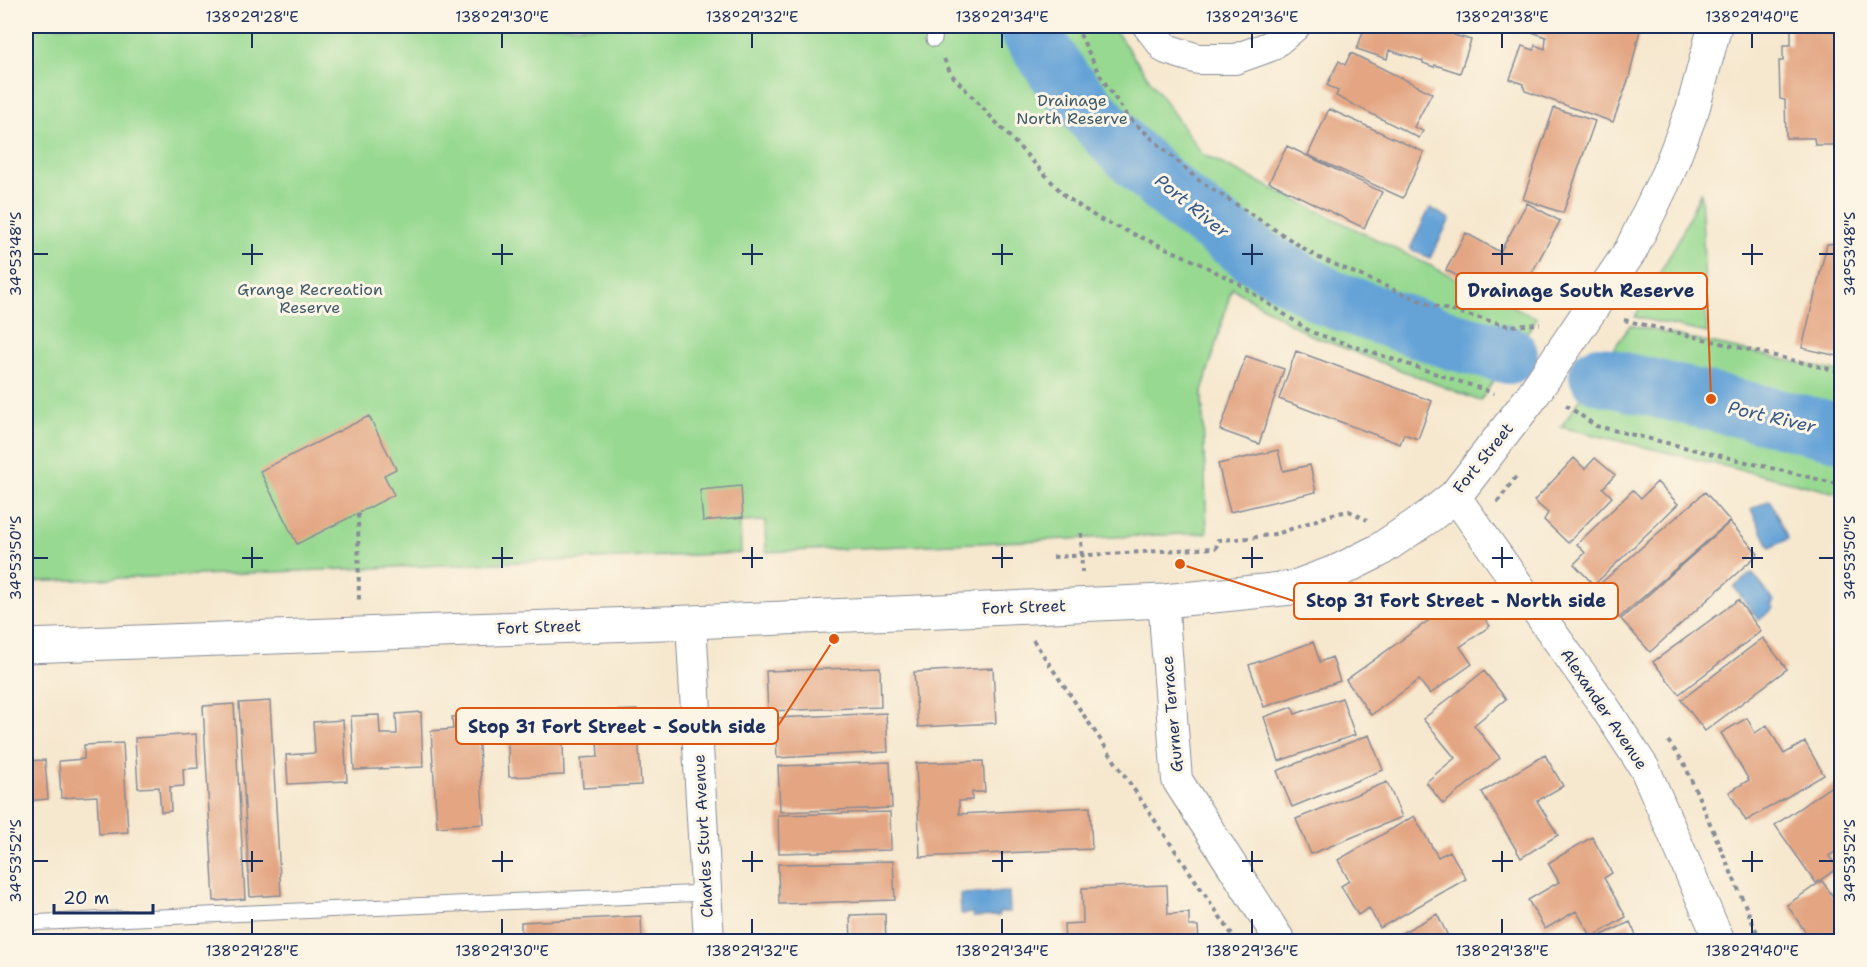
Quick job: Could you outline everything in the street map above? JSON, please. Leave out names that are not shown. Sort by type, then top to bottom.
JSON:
[{"type":"street","points":[[1148,26],[1166,49],[1198,59],[1235,59],[1271,46],[1295,26]]},
{"type":"street","name":"Fort Street","points":[[26,646],[691,622],[1164,601],[1292,588],[1338,571],[1378,551],[1431,515],[1455,495],[1530,399],[1631,250],[1668,173],[1689,118],[1715,26]]},
{"type":"street","name":"Alexander Avenue","points":[[1455,495],[1600,700],[1645,769],[1720,942]]},
{"type":"street","name":"Gurner Terrace","points":[[1164,601],[1177,780],[1281,942]]},
{"type":"street","name":"Charles Sturt Avenue","points":[[691,622],[709,942]]},
{"type":"lane","points":[[26,923],[706,893]]},
{"type":"path","points":[[1076,26],[1099,74],[1127,116],[1197,179],[1317,257],[1430,305],[1509,326],[1544,324]]},
{"type":"path","points":[[935,32],[951,74],[1065,196],[1099,219],[1186,257],[1236,282],[1311,332],[1495,394],[1489,402]]},
{"type":"path","points":[[1623,320],[1842,372]]},
{"type":"path","points":[[1567,405],[1596,426],[1842,485]]},
{"type":"path","points":[[1505,511],[1498,501],[1519,472]]},
{"type":"path","points":[[1053,557],[1216,548],[1218,540],[1280,533],[1333,514],[1349,511],[1370,521],[1360,527]]},
{"type":"path","points":[[358,514],[360,635]]},
{"type":"path","points":[[1029,634],[1237,942]]},
{"type":"path","points":[[1663,734],[1684,763],[1761,942]]},
{"type":"green space","name":"Grange Recreation Reserve","points":[[26,26],[1112,26],[1202,154],[1537,318],[1480,401],[1308,334],[1232,288],[1202,392],[1207,533],[766,552],[765,521],[740,522],[741,553],[26,582]]},
{"type":"green space","points":[[1701,191],[1707,333],[1635,317],[1680,237]]},
{"type":"green space","points":[[1630,325],[1841,372],[1841,494],[1561,427]]},
{"type":"water","points":[[1430,208],[1450,219],[1430,258],[1410,249]]},
{"type":"water","points":[[1770,500],[1788,539],[1770,548],[1751,509]]},
{"type":"water","points":[[1752,573],[1774,601],[1771,604],[1774,608],[1759,620],[1734,587]]},
{"type":"water","points":[[1009,892],[1010,912],[999,912],[999,916],[973,917],[973,913],[961,914],[960,894]]},
{"type":"building","points":[[1365,26],[1457,26],[1454,35],[1471,40],[1460,73],[1435,65],[1434,67],[1389,50],[1387,59],[1357,49]]},
{"type":"building","points":[[1531,26],[1641,26],[1629,78],[1613,122],[1525,91],[1523,84],[1510,79],[1522,46],[1534,50],[1535,45],[1545,49],[1546,37],[1529,31]]},
{"type":"building","points":[[1791,26],[1842,26],[1842,145],[1815,145],[1814,138],[1786,138],[1785,100],[1780,99],[1779,61],[1783,61],[1783,45],[1791,45]]},
{"type":"building","points":[[1351,53],[1432,93],[1414,127],[1423,131],[1419,138],[1336,96],[1338,91],[1327,85],[1339,61],[1345,65]]},
{"type":"building","points":[[1554,108],[1595,121],[1563,213],[1523,199]]},
{"type":"building","points":[[1329,109],[1424,152],[1403,198],[1308,155]]},
{"type":"building","points":[[1287,146],[1382,192],[1364,228],[1269,182]]},
{"type":"building","points":[[1527,203],[1560,221],[1514,306],[1446,270],[1466,233],[1500,252]]},
{"type":"building","points":[[1842,243],[1842,357],[1802,348],[1827,244]]},
{"type":"building","points":[[1296,351],[1432,401],[1418,439],[1404,434],[1400,444],[1279,399]]},
{"type":"building","points":[[1246,356],[1284,369],[1259,444],[1220,430]]},
{"type":"building","points":[[369,416],[396,469],[384,475],[394,495],[297,544],[260,471]]},
{"type":"building","points":[[1278,450],[1283,471],[1310,465],[1316,492],[1230,512],[1218,464]]},
{"type":"building","points":[[1574,458],[1585,469],[1595,458],[1615,475],[1603,488],[1612,497],[1568,543],[1544,520],[1548,513],[1534,501]]},
{"type":"building","points":[[1657,482],[1678,504],[1594,585],[1574,564],[1585,553],[1577,544],[1633,490],[1641,498]]},
{"type":"building","points":[[741,486],[743,517],[703,521],[700,490]]},
{"type":"building","points":[[1705,492],[1730,521],[1619,618],[1594,589]]},
{"type":"building","points":[[1730,522],[1758,554],[1650,652],[1621,619]]},
{"type":"building","points":[[1467,593],[1490,626],[1460,647],[1472,664],[1430,694],[1419,680],[1371,715],[1346,680]]},
{"type":"building","points":[[1738,600],[1761,631],[1679,694],[1653,662]]},
{"type":"building","points":[[1763,638],[1787,669],[1705,731],[1681,700]]},
{"type":"building","points":[[1313,642],[1320,662],[1332,657],[1340,681],[1264,707],[1249,665]]},
{"type":"building","points":[[880,667],[881,707],[768,711],[766,671]]},
{"type":"building","points":[[993,668],[996,723],[918,727],[914,672]]},
{"type":"building","points":[[1484,671],[1506,699],[1474,725],[1500,758],[1443,804],[1426,782],[1455,758],[1423,719]]},
{"type":"building","points":[[1342,698],[1355,735],[1279,761],[1264,717],[1292,707],[1295,714]]},
{"type":"building","points":[[270,701],[281,895],[250,897],[239,703]]},
{"type":"building","points":[[234,704],[245,899],[214,901],[203,706]]},
{"type":"building","points":[[637,710],[641,785],[583,788],[581,758],[598,757],[596,722],[609,721],[608,711]]},
{"type":"building","points":[[421,712],[423,767],[354,770],[351,716],[379,715],[380,734],[397,734],[396,714]]},
{"type":"building","points":[[886,713],[888,752],[777,758],[775,718]]},
{"type":"building","points":[[477,715],[484,824],[437,827],[431,731],[453,729],[452,717]]},
{"type":"building","points":[[507,715],[537,715],[538,743],[563,742],[564,775],[509,777]]},
{"type":"building","points":[[1747,718],[1755,733],[1767,725],[1784,754],[1805,742],[1824,775],[1746,821],[1729,792],[1749,780],[1721,733]]},
{"type":"building","points":[[343,720],[347,781],[288,784],[286,755],[315,753],[313,722]]},
{"type":"building","points":[[196,734],[198,768],[183,769],[184,786],[170,787],[171,811],[161,812],[159,787],[138,788],[135,738]]},
{"type":"building","points":[[1369,735],[1383,770],[1292,807],[1277,771]]},
{"type":"building","points":[[123,743],[128,832],[99,834],[97,796],[61,798],[59,761],[84,759],[84,745]]},
{"type":"building","points":[[1545,755],[1563,786],[1537,801],[1558,835],[1521,858],[1482,792]]},
{"type":"building","points":[[45,760],[48,799],[26,801],[26,761]]},
{"type":"building","points":[[983,761],[985,792],[972,792],[972,800],[959,801],[959,814],[1090,807],[1092,849],[920,857],[916,763]]},
{"type":"building","points":[[890,762],[892,808],[780,812],[778,766]]},
{"type":"building","points":[[1842,779],[1842,828],[1840,829],[1842,847],[1829,856],[1838,868],[1816,883],[1775,825]]},
{"type":"building","points":[[1387,782],[1402,817],[1311,854],[1296,819]]},
{"type":"building","points":[[890,812],[891,850],[779,853],[778,815]]},
{"type":"building","points":[[1414,816],[1438,857],[1450,851],[1466,879],[1380,928],[1369,908],[1358,915],[1341,886],[1349,881],[1338,860]]},
{"type":"building","points":[[1592,837],[1612,873],[1604,878],[1626,917],[1592,937],[1576,911],[1545,929],[1528,900],[1559,882],[1548,863]]},
{"type":"building","points":[[893,861],[895,900],[779,904],[778,864]]},
{"type":"building","points":[[1822,881],[1842,909],[1842,942],[1812,942],[1787,905]]},
{"type":"building","points":[[1167,885],[1168,914],[1189,913],[1189,926],[1198,926],[1199,942],[1065,942],[1064,924],[1083,923],[1082,888]]},
{"type":"building","points":[[885,914],[886,942],[851,942],[850,915]]},
{"type":"building","points":[[1437,914],[1451,942],[1397,942],[1394,937]]},
{"type":"building","points":[[641,916],[642,942],[521,942],[521,922]]},
{"type":"building","points":[[1630,922],[1639,942],[1587,942]]},
{"type":"waterway","name":"Port River","points":[[1026,26],[1064,82],[1119,144],[1183,203],[1256,256],[1329,298],[1453,341],[1509,355]]},
{"type":"waterway","name":"Port River","points":[[1598,375],[1842,433]]},
{"type":"place","name":"Drainage South Reserve","points":[[1711,399]]},
{"type":"place","name":"Stop 31 Fort Street - North side","points":[[1180,564]]},
{"type":"place","name":"Stop 31 Fort Street - South side","points":[[834,639]]},
{"type":"park label","name":"Drainage North Reserve","points":[[1072,109]]}]
